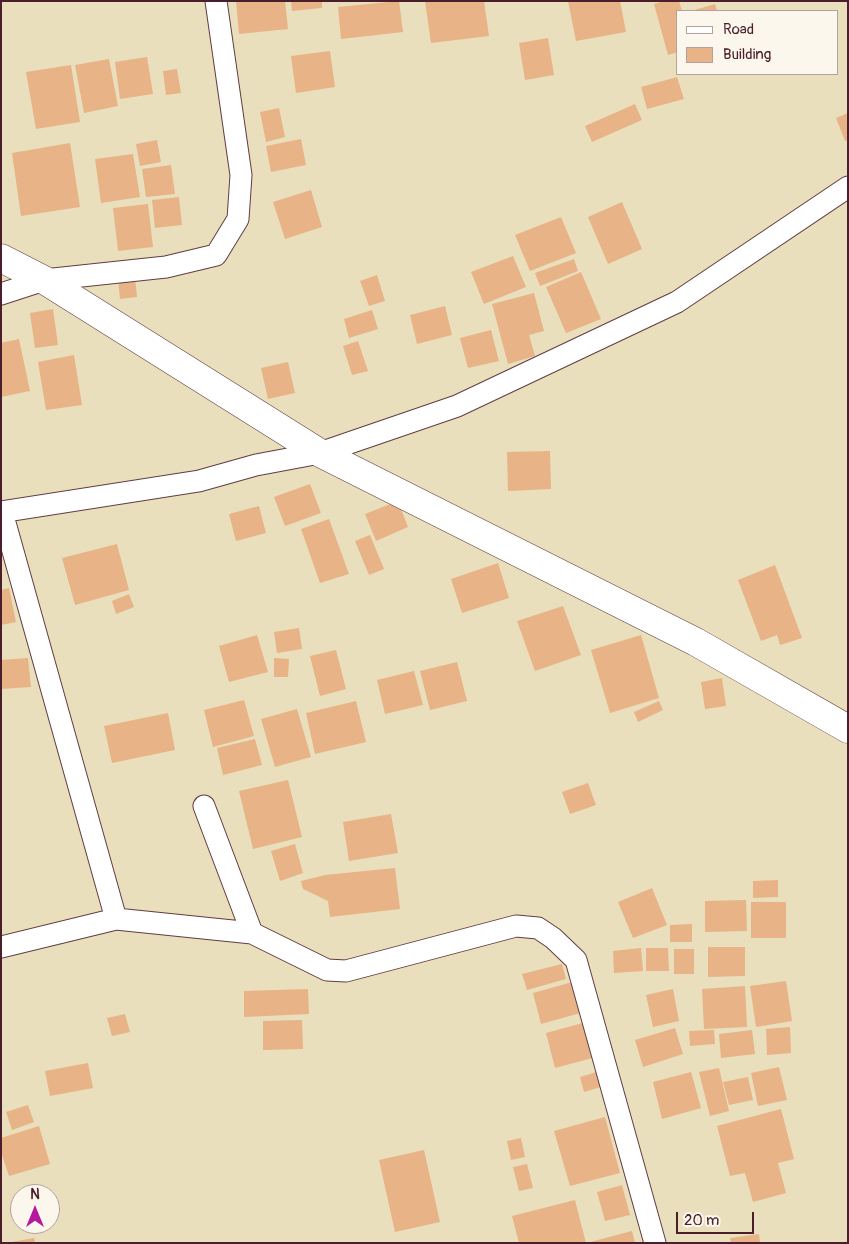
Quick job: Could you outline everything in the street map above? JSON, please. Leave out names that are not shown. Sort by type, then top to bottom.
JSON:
[{"type":"street","points":[[1,294],[44,280],[166,266],[216,255],[238,220],[242,175],[216,1]]},
{"type":"street","points":[[116,919],[2,512],[199,481],[256,465],[320,453],[457,406],[677,302],[848,186]]},
{"type":"street","points":[[1,258],[44,280],[320,453],[696,642],[848,729]]},
{"type":"street","points":[[204,806],[252,933]]},
{"type":"street","points":[[1,947],[116,919],[252,933],[327,970],[346,971],[516,926],[538,928],[553,938],[576,960],[655,1243]]},
{"type":"building","points":[[236,1],[285,1],[288,29],[239,34]]},
{"type":"building","points":[[291,1],[322,1],[322,8],[292,11]]},
{"type":"building","points":[[399,1],[403,32],[341,39],[338,7]]},
{"type":"building","points":[[425,1],[484,1],[489,36],[431,43]]},
{"type":"building","points":[[568,1],[620,1],[626,32],[576,41]]},
{"type":"building","points":[[664,1],[679,1],[682,10],[676,10],[676,53],[668,55],[654,4]]},
{"type":"building","points":[[715,4],[717,10],[694,10]]},
{"type":"building","points":[[548,38],[554,75],[525,80],[519,43]]},
{"type":"building","points":[[330,51],[335,87],[296,93],[291,56]]},
{"type":"building","points":[[147,57],[153,94],[120,99],[115,62]]},
{"type":"building","points":[[109,59],[118,106],[84,113],[75,65]]},
{"type":"building","points":[[71,65],[80,122],[36,129],[26,72]]},
{"type":"building","points":[[177,69],[181,93],[166,95],[163,71]]},
{"type":"building","points":[[677,77],[684,99],[647,109],[641,87]]},
{"type":"building","points":[[635,104],[642,120],[592,142],[585,126]]},
{"type":"building","points":[[279,108],[285,137],[266,142],[260,112]]},
{"type":"building","points":[[848,113],[848,140],[845,141],[836,118]]},
{"type":"building","points":[[301,139],[306,165],[271,172],[266,146]]},
{"type":"building","points":[[157,140],[161,162],[140,166],[136,144]]},
{"type":"building","points":[[70,143],[80,207],[21,216],[12,153]]},
{"type":"building","points":[[133,154],[140,197],[101,203],[95,159]]},
{"type":"building","points":[[171,165],[175,194],[146,197],[142,169]]},
{"type":"building","points":[[311,190],[322,227],[285,239],[273,202]]},
{"type":"building","points":[[179,197],[182,225],[155,228],[152,200]]},
{"type":"building","points":[[622,202],[642,249],[608,264],[588,217]]},
{"type":"building","points":[[148,204],[153,247],[118,251],[113,208]]},
{"type":"building","points":[[561,217],[576,253],[530,271],[515,235]]},
{"type":"building","points":[[513,256],[526,287],[484,304],[471,272]]},
{"type":"building","points":[[574,259],[578,271],[540,286],[535,273]]},
{"type":"building","points":[[581,272],[601,319],[566,333],[546,287]]},
{"type":"building","points":[[377,275],[385,301],[369,306],[360,281]]},
{"type":"building","points":[[135,277],[137,297],[120,299],[118,279]]},
{"type":"building","points":[[534,293],[544,331],[529,335],[535,356],[508,364],[492,304]]},
{"type":"building","points":[[445,306],[452,335],[417,344],[410,315]]},
{"type":"building","points":[[53,309],[58,345],[35,348],[30,313]]},
{"type":"building","points":[[372,310],[378,329],[349,338],[344,319]]},
{"type":"building","points":[[491,330],[499,361],[468,368],[460,338]]},
{"type":"building","points":[[19,339],[30,391],[1,397],[1,343]]},
{"type":"building","points":[[358,341],[368,371],[352,375],[343,346]]},
{"type":"building","points":[[74,355],[82,405],[46,410],[38,362]]},
{"type":"building","points":[[288,362],[295,393],[268,399],[261,368]]},
{"type":"building","points":[[550,451],[551,489],[508,491],[507,452]]},
{"type":"building","points":[[310,484],[321,513],[285,526],[274,497]]},
{"type":"building","points":[[398,501],[408,527],[376,541],[365,514]]},
{"type":"building","points":[[259,506],[266,533],[236,541],[229,514]]},
{"type":"building","points":[[329,519],[349,574],[320,583],[301,529]]},
{"type":"building","points":[[370,535],[384,569],[369,575],[355,541]]},
{"type":"building","points":[[117,544],[129,590],[75,605],[62,558]]},
{"type":"building","points":[[498,563],[509,598],[462,613],[451,579]]},
{"type":"building","points":[[775,565],[802,638],[780,645],[777,635],[761,641],[738,580]]},
{"type":"building","points":[[9,588],[16,622],[1,625],[1,590]]},
{"type":"building","points":[[129,594],[134,607],[116,614],[112,601]]},
{"type":"building","points":[[563,606],[581,655],[535,671],[517,621]]},
{"type":"building","points":[[299,628],[302,649],[277,653],[274,632]]},
{"type":"building","points":[[257,635],[268,672],[229,682],[219,646]]},
{"type":"building","points":[[641,635],[659,698],[610,713],[591,650]]},
{"type":"building","points":[[336,650],[346,689],[320,696],[310,656]]},
{"type":"building","points":[[28,658],[31,687],[1,689],[1,660]]},
{"type":"building","points":[[274,658],[289,659],[288,677],[274,677]]},
{"type":"building","points":[[457,662],[467,701],[430,710],[420,671]]},
{"type":"building","points":[[414,671],[423,705],[385,714],[377,680]]},
{"type":"building","points":[[722,678],[726,706],[705,709],[701,682]]},
{"type":"building","points":[[244,700],[254,736],[213,747],[204,710]]},
{"type":"building","points":[[356,701],[366,742],[315,754],[306,713]]},
{"type":"building","points":[[659,701],[663,710],[638,722],[634,712]]},
{"type":"building","points":[[297,709],[311,757],[275,767],[261,719]]},
{"type":"building","points":[[168,713],[175,750],[112,763],[104,726]]},
{"type":"building","points":[[255,739],[262,765],[223,775],[217,748]]},
{"type":"building","points":[[288,780],[302,837],[253,849],[239,791]]},
{"type":"building","points":[[588,783],[596,805],[570,814],[562,792]]},
{"type":"building","points":[[391,814],[398,853],[349,861],[343,822]]},
{"type":"building","points":[[295,844],[303,873],[280,881],[271,851]]},
{"type":"building","points":[[395,868],[400,909],[330,917],[328,901],[303,889],[301,881],[325,875]]},
{"type":"building","points":[[778,880],[778,897],[753,898],[753,881]]},
{"type":"building","points":[[652,888],[667,925],[633,938],[618,902]]},
{"type":"building","points":[[746,900],[747,931],[705,932],[705,901]]},
{"type":"building","points":[[751,902],[786,902],[786,938],[751,938]]},
{"type":"building","points":[[692,924],[692,942],[670,942],[670,925]]},
{"type":"building","points":[[708,947],[745,947],[745,976],[708,977]]},
{"type":"building","points":[[641,948],[643,971],[614,973],[613,951]]},
{"type":"building","points":[[646,948],[668,948],[669,971],[646,971]]},
{"type":"building","points":[[674,949],[694,949],[694,974],[674,974]]},
{"type":"building","points":[[562,964],[566,979],[527,990],[522,974]]},
{"type":"building","points":[[576,981],[584,1012],[541,1024],[533,993]]},
{"type":"building","points":[[786,981],[792,1021],[756,1027],[750,986]]},
{"type":"building","points":[[745,986],[747,1027],[704,1029],[702,989]]},
{"type":"building","points":[[308,989],[309,1014],[244,1017],[244,991]]},
{"type":"building","points":[[673,989],[679,1021],[653,1027],[646,995]]},
{"type":"building","points":[[125,1014],[130,1032],[112,1036],[107,1018]]},
{"type":"building","points":[[302,1020],[303,1049],[263,1050],[263,1021]]},
{"type":"building","points":[[590,1021],[600,1056],[555,1068],[546,1033]]},
{"type":"building","points":[[790,1027],[791,1053],[767,1055],[766,1029]]},
{"type":"building","points":[[675,1028],[683,1054],[643,1067],[635,1040]]},
{"type":"building","points":[[714,1030],[715,1044],[690,1046],[689,1031]]},
{"type":"building","points":[[752,1030],[755,1054],[721,1058],[719,1034]]},
{"type":"building","points":[[88,1063],[93,1088],[50,1096],[45,1071]]},
{"type":"building","points":[[779,1067],[787,1100],[758,1106],[751,1073]]},
{"type":"building","points":[[719,1068],[729,1111],[710,1116],[699,1072]]},
{"type":"building","points":[[600,1071],[604,1086],[584,1092],[580,1077]]},
{"type":"building","points":[[691,1072],[701,1108],[662,1119],[653,1082]]},
{"type":"building","points":[[748,1077],[753,1100],[729,1105],[723,1082]]},
{"type":"building","points":[[28,1105],[34,1122],[12,1130],[6,1112]]},
{"type":"building","points":[[781,1109],[794,1159],[778,1163],[786,1193],[753,1202],[745,1173],[730,1176],[717,1126]]},
{"type":"building","points":[[605,1117],[620,1173],[570,1186],[554,1131]]},
{"type":"building","points":[[39,1126],[50,1164],[9,1176],[1,1152],[1,1138]]},
{"type":"building","points":[[521,1138],[525,1157],[511,1160],[507,1141]]},
{"type":"building","points":[[424,1150],[440,1222],[395,1232],[379,1160]]},
{"type":"building","points":[[527,1164],[533,1188],[519,1191],[513,1167]]},
{"type":"building","points":[[622,1185],[630,1215],[605,1221],[597,1192]]},
{"type":"building","points":[[575,1200],[586,1243],[519,1243],[512,1216]]},
{"type":"building","points":[[632,1231],[635,1243],[590,1243],[590,1242]]},
{"type":"building","points":[[759,1234],[760,1243],[731,1243],[730,1238]]},
{"type":"building","points":[[34,1238],[35,1243],[12,1243],[12,1242]]}]
